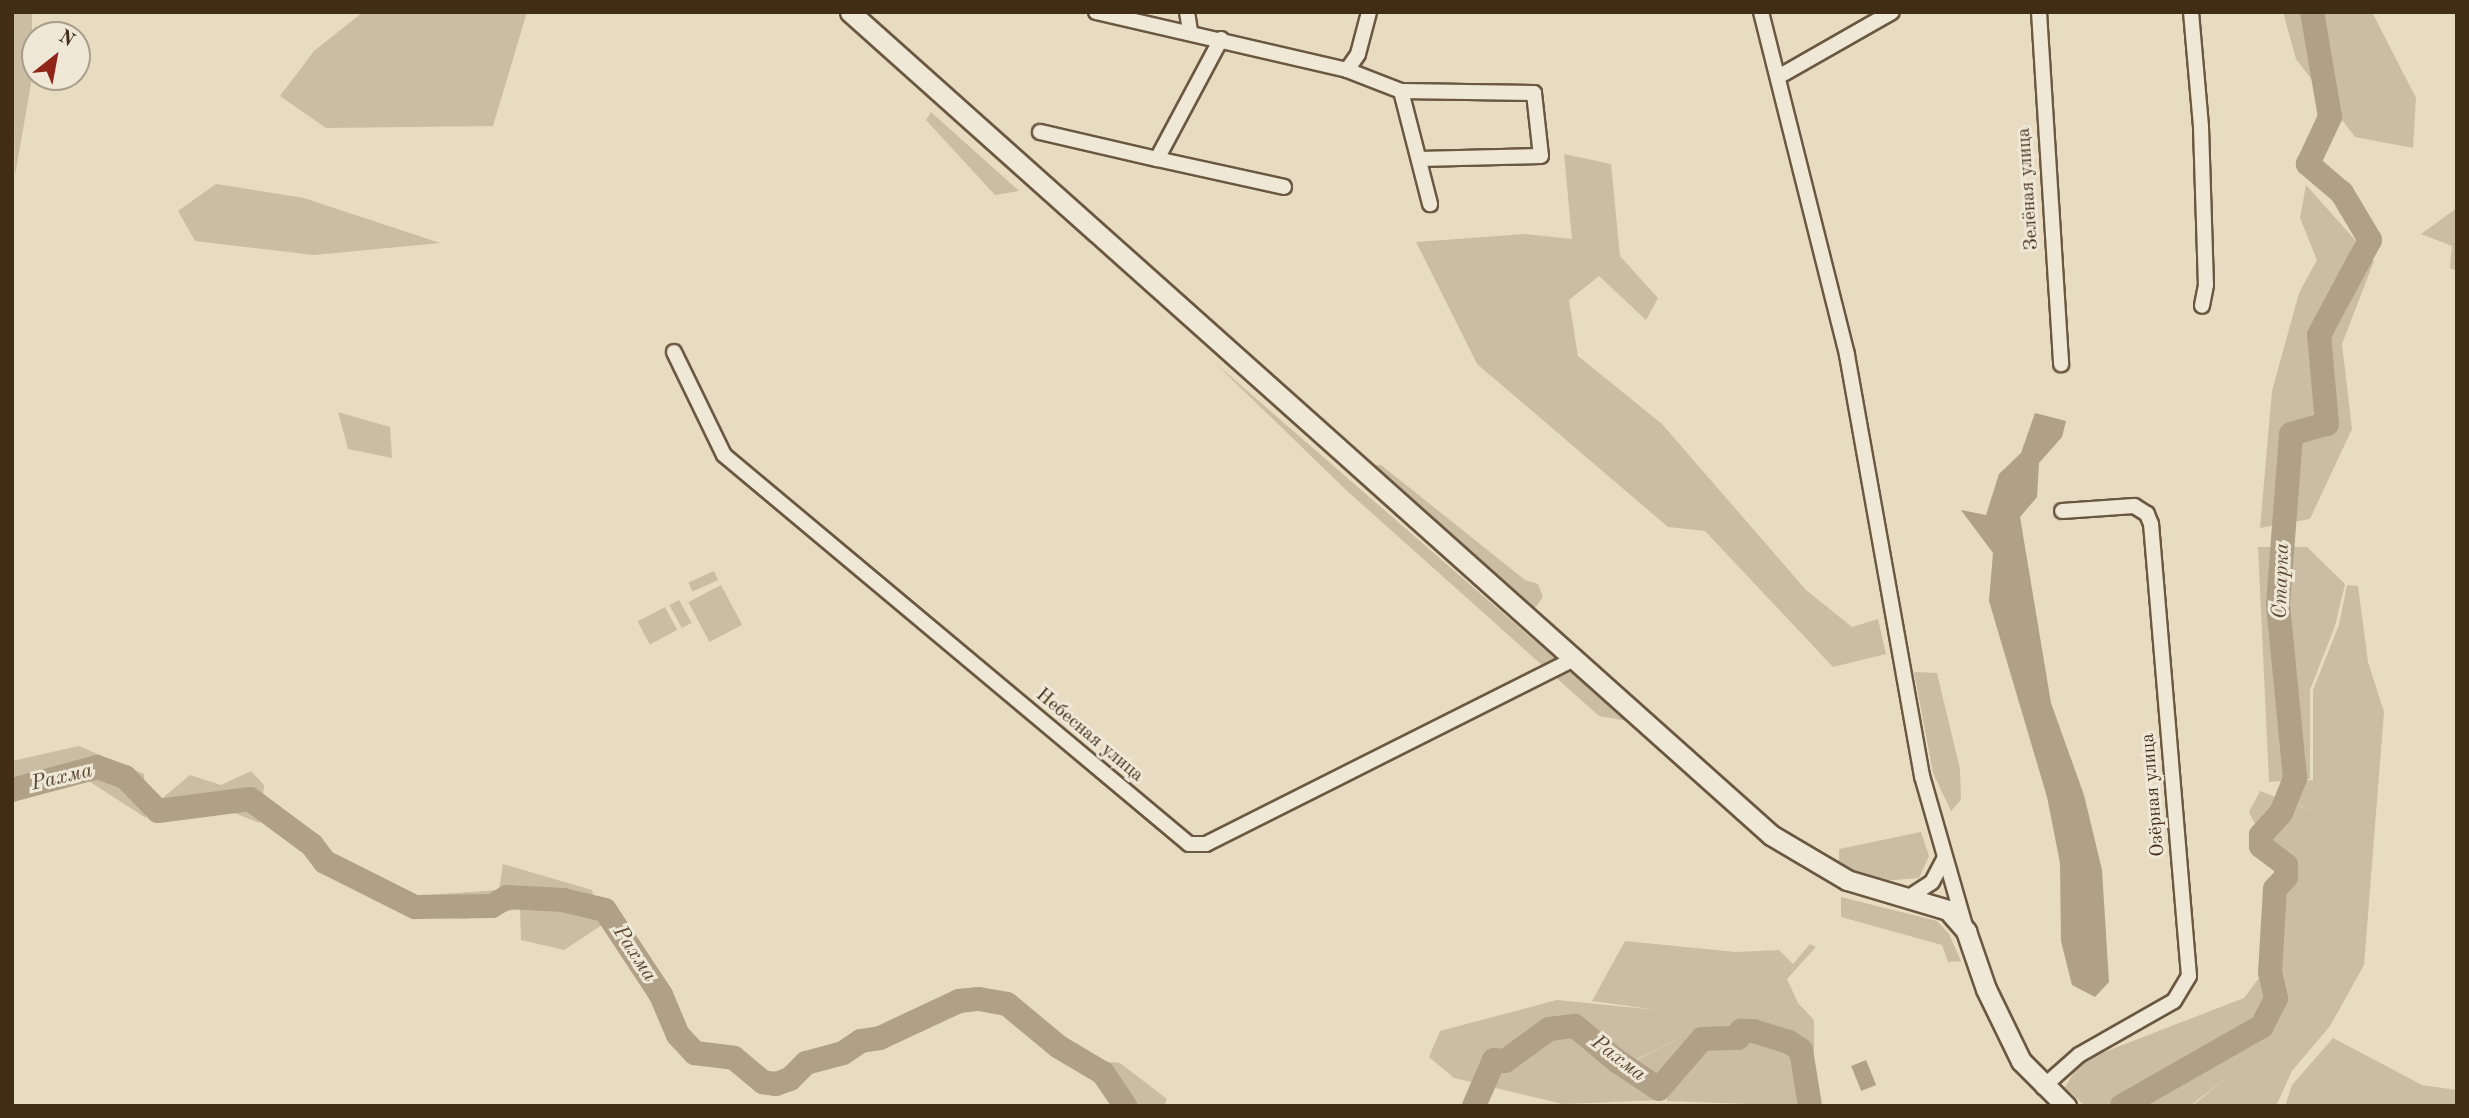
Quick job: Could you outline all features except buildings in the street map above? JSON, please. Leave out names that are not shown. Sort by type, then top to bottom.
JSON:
[{"type":"street","points":[[850,12],[1771,835],[1847,880],[1948,911],[1966,931]]},
{"type":"street","points":[[1096,12],[1348,70],[1401,91],[1534,93],[1541,156],[1419,159]]},
{"type":"street","points":[[1187,12],[1190,32]]},
{"type":"street","points":[[1348,70],[1358,54],[1369,12]]},
{"type":"street","points":[[1761,12],[1807,210],[1847,355],[1922,776],[1966,931],[2005,1033],[2043,1087],[2066,1106]]},
{"type":"street","points":[[1778,77],[1892,12]]},
{"type":"street","name":"Зелёная улица","points":[[2039,12],[2061,363]]},
{"type":"street","points":[[2191,12],[2202,166],[2206,285],[2202,306]]},
{"type":"street","points":[[1157,159],[1221,39]]},
{"type":"street","points":[[1401,91],[1430,204]]},
{"type":"street","points":[[1040,132],[1284,187]]},
{"type":"street","name":"Небесная улица","points":[[674,352],[724,455],[1189,844],[1206,844],[1574,659]]},
{"type":"street","name":"Озёрная улица","points":[[2043,1087],[2079,1055],[2174,1000],[2189,976],[2151,524],[2147,514],[2133,506],[2062,511]]},
{"type":"street","points":[[1909,897],[1932,882],[1945,858]]},
{"type":"shaded area","points":[[12,12],[32,12],[32,21],[21,21],[21,91],[30,91],[15,175]]},
{"type":"shaded area","points":[[363,12],[527,12],[493,126],[326,128],[280,96],[314,51]]},
{"type":"shaded area","points":[[2283,12],[2372,12],[2416,98],[2413,148],[2355,137],[2296,59]]},
{"type":"shaded area","points":[[931,112],[1019,191],[995,195],[926,120]]},
{"type":"shaded area","points":[[1564,154],[1611,164],[1620,256],[1658,298],[1646,320],[1599,276],[1569,300],[1578,356],[1662,424],[1806,590],[1852,627],[1878,619],[1886,654],[1833,667],[1705,531],[1668,527],[1477,364],[1416,242],[1525,234],[1572,239]]},
{"type":"shaded area","points":[[216,184],[304,198],[440,243],[314,255],[195,241],[178,211]]},
{"type":"shaded area","points":[[2306,185],[2374,261],[2342,344],[2352,429],[2310,519],[2260,528],[2272,391],[2299,293],[2317,260],[2300,218]]},
{"type":"shaded area","points":[[2457,208],[2457,271],[2450,268],[2452,246],[2421,234]]},
{"type":"shaded area","points":[[1214,362],[1627,721],[1599,716],[1346,490]]},
{"type":"shaded area","points":[[338,412],[390,427],[392,458],[348,449]]},
{"type":"shaded area","points":[[2035,413],[2066,421],[2062,437],[2039,463],[2037,497],[2020,517],[2051,703],[2084,795],[2102,870],[2109,982],[2095,997],[2072,985],[2061,941],[2060,863],[2047,797],[1989,601],[1993,553],[1961,510],[1986,515],[1999,474],[2021,453]]},
{"type":"shaded area","points":[[1368,465],[1381,465],[1525,580],[1538,584],[1543,597],[1534,609]]},
{"type":"shaded area","points":[[2258,547],[2307,547],[2345,584],[2335,626],[2310,690],[2310,779],[2269,782]]},
{"type":"shaded area","points":[[714,571],[718,580],[692,592],[688,582]]},
{"type":"shaded area","points":[[721,585],[742,625],[709,642],[688,602]]},
{"type":"shaded area","points":[[2347,585],[2358,586],[2368,662],[2384,712],[2364,965],[2330,1026],[2292,1071],[2276,1106],[2192,1106],[2229,1076],[2190,1106],[2085,1106],[2065,1087],[2081,1061],[2244,998],[2283,946],[2287,887],[2249,812],[2260,791],[2317,813],[2288,801],[2296,781],[2313,780],[2313,690],[2339,625]]},
{"type":"shaded area","points":[[679,600],[692,623],[682,628],[669,605]]},
{"type":"shaded area","points":[[665,607],[677,630],[650,645],[638,622]]},
{"type":"shaded area","points":[[1914,672],[1937,673],[1960,769],[1961,800],[1951,811],[1933,773]]},
{"type":"shaded area","points":[[79,746],[144,774],[146,818],[84,778],[12,801],[12,761]]},
{"type":"shaded area","points":[[251,771],[264,785],[260,823],[224,809],[180,815],[159,801],[190,775],[221,785]]},
{"type":"shaded area","points":[[1921,832],[1929,856],[1919,878],[1881,881],[1839,868],[1839,849]]},
{"type":"shaded area","points":[[503,864],[592,890],[602,925],[564,950],[521,940],[520,909],[466,919],[437,917],[413,896],[499,890]]},
{"type":"shaded area","points":[[1841,897],[1937,921],[1949,934],[1961,961],[1948,962],[1942,945],[1841,917]]},
{"type":"shaded area","points":[[1625,941],[1736,952],[1779,950],[1793,964],[1810,944],[1816,947],[1787,979],[1798,1003],[1814,1020],[1814,1070],[1801,1083],[1806,1106],[1667,1101],[1667,1089],[1636,1083],[1617,1070],[1690,1033],[1615,1070],[1636,1085],[1666,1091],[1664,1100],[1563,1104],[1454,1078],[1429,1057],[1440,1031],[1557,1000],[1657,1010],[1592,1001]]},
{"type":"shaded area","points":[[2333,1038],[2422,1085],[2457,1090],[2457,1106],[2285,1106],[2292,1085]]},
{"type":"shaded area","points":[[1866,1060],[1876,1085],[1861,1091],[1851,1066]]},
{"type":"shaded area","points":[[1099,1061],[1120,1063],[1167,1099],[1164,1106],[1132,1106]]},
{"type":"waterway","name":"Старка","points":[[2122,1106],[2262,1026],[2276,998],[2270,973],[2275,889],[2286,877],[2286,865],[2261,846],[2261,835],[2281,813],[2295,778],[2278,604],[2291,434],[2327,424],[2319,335],[2370,240],[2342,193],[2308,164],[2330,117],[2312,12]]},
{"type":"waterway","name":"Рахма","points":[[12,790],[97,767],[125,777],[158,811],[250,799],[312,845],[325,862],[415,907],[492,906],[507,897],[563,900],[605,910],[661,995],[678,1035],[695,1053],[734,1058],[763,1082],[776,1084],[790,1079],[806,1063],[843,1053],[861,1041],[880,1038],[959,1001],[979,999],[1007,1004],[1059,1047],[1103,1073],[1125,1106]]},
{"type":"waterway","name":"Рахма","points":[[1474,1106],[1494,1060],[1505,1061],[1549,1029],[1575,1026],[1617,1061],[1659,1089],[1702,1039],[1738,1038],[1741,1031],[1753,1031],[1789,1042],[1801,1050],[1810,1106]]}]
